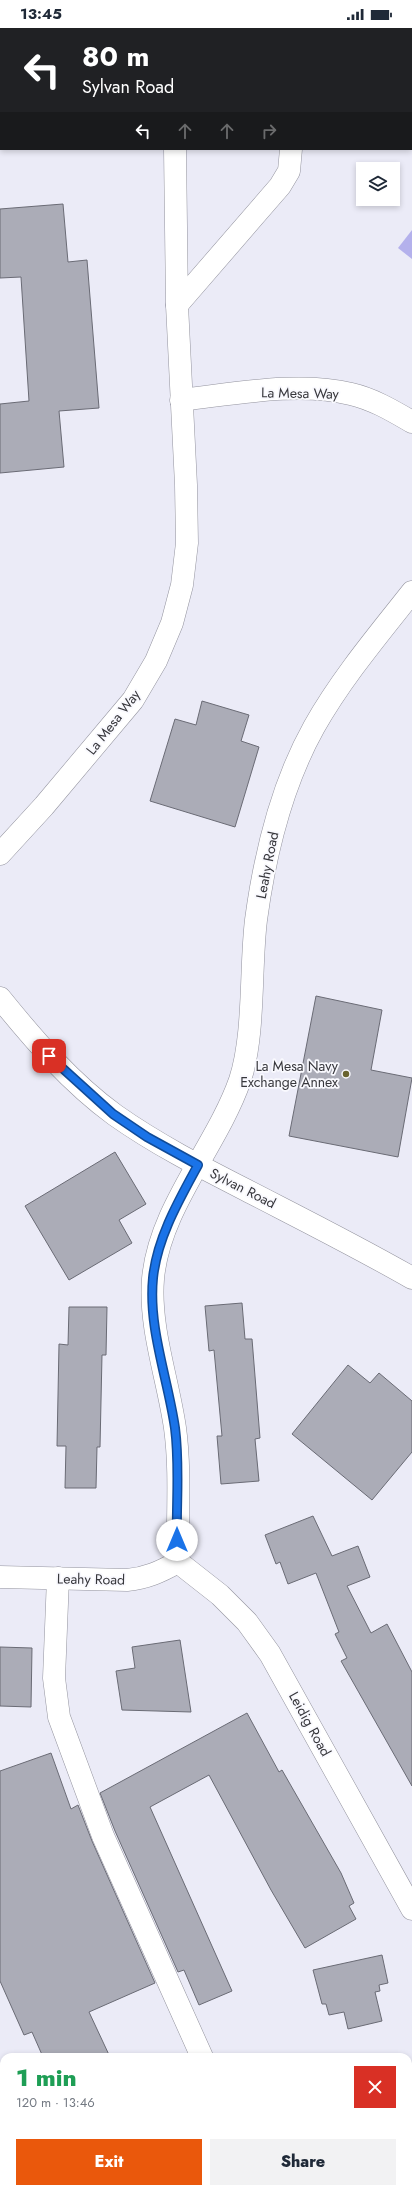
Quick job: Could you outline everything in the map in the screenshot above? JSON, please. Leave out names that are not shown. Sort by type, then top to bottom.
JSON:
[{"type":"street","name":"La Mesa Way","points":[[0,854],[44,806],[133,700],[156,661],[172,623],[182,585],[187,543],[186,485],[176,305],[175,150]]},
{"type":"street","points":[[176,305],[280,186],[289,171],[291,150]]},
{"type":"street","name":"La Mesa Way","points":[[181,400],[281,390],[320,390],[351,394],[389,408],[412,422]]},
{"type":"street","name":"Leahy Road","points":[[0,1577],[127,1580],[144,1579],[159,1573],[178,1562],[179,1461],[170,1394],[153,1307],[153,1278],[160,1247],[170,1218],[216,1133],[240,1077],[246,1047],[256,923],[264,868],[276,819],[294,768],[314,727],[340,688],[412,592]]},
{"type":"street","name":"Sylvan Road","points":[[0,998],[49,1056],[113,1114],[147,1137],[198,1165],[368,1253],[412,1278]]},
{"type":"street","name":"Leidig Road","points":[[178,1562],[220,1595],[247,1622],[270,1654],[412,1909]]},
{"type":"street","points":[[58,1578],[54,1678],[59,1717],[103,1836],[200,2053]]},
{"type":"shaded area","points":[[412,230],[412,259],[398,248]]},
{"type":"building","points":[[63,204],[68,262],[87,260],[99,408],[59,411],[64,467],[0,473],[0,404],[29,401],[21,277],[0,278],[0,209]]},
{"type":"building","points":[[202,701],[249,715],[241,741],[259,747],[235,827],[150,801],[175,719],[196,725]]},
{"type":"building","name":"La Mesa Navy Exchange Annex","points":[[316,996],[382,1010],[371,1070],[412,1078],[398,1157],[289,1136]]},
{"type":"building","points":[[115,1152],[146,1204],[119,1220],[132,1243],[69,1280],[25,1206]]},
{"type":"building","points":[[242,1303],[245,1339],[252,1339],[260,1438],[255,1439],[259,1481],[221,1484],[217,1436],[222,1436],[214,1350],[209,1351],[205,1306]]},
{"type":"building","points":[[69,1307],[107,1307],[106,1355],[102,1355],[100,1447],[97,1447],[96,1488],[65,1488],[66,1446],[57,1446],[59,1344],[68,1345]]},
{"type":"building","points":[[348,1365],[370,1383],[379,1373],[412,1401],[412,1452],[372,1500],[292,1434]]},
{"type":"building","points":[[313,1516],[332,1556],[358,1546],[370,1577],[347,1586],[371,1633],[387,1624],[412,1672],[412,1786],[341,1661],[347,1658],[335,1634],[339,1632],[316,1573],[288,1584],[280,1562],[276,1564],[265,1535]]},
{"type":"building","points":[[180,1640],[191,1712],[122,1710],[116,1671],[135,1668],[132,1647]]},
{"type":"building","points":[[0,1647],[32,1648],[31,1707],[0,1706]]},
{"type":"building","points":[[247,1713],[279,1772],[282,1770],[341,1873],[354,1903],[349,1906],[356,1919],[305,1948],[271,1890],[209,1775],[150,1807],[232,1991],[199,2005],[184,1970],[178,1972],[115,1831],[100,1793]]},
{"type":"building","points":[[51,1753],[71,1809],[78,1805],[92,1841],[155,1983],[89,2012],[108,2053],[41,2053],[32,2032],[24,2035],[0,1981],[0,1771]]},
{"type":"building","points":[[382,1955],[388,1983],[379,1985],[380,1991],[375,1992],[382,2021],[348,2029],[344,2012],[329,2015],[326,2004],[322,2004],[313,1970]]},
{"type":"place","name":"La Mesa Navy Exchange Annex","points":[[346,1074]]},
{"type":"route","points":[[49,1056],[79,1085],[113,1114],[147,1137],[198,1165],[170,1218],[160,1247],[153,1278],[153,1307],[159,1345],[170,1394],[179,1461],[177,1540]]}]
